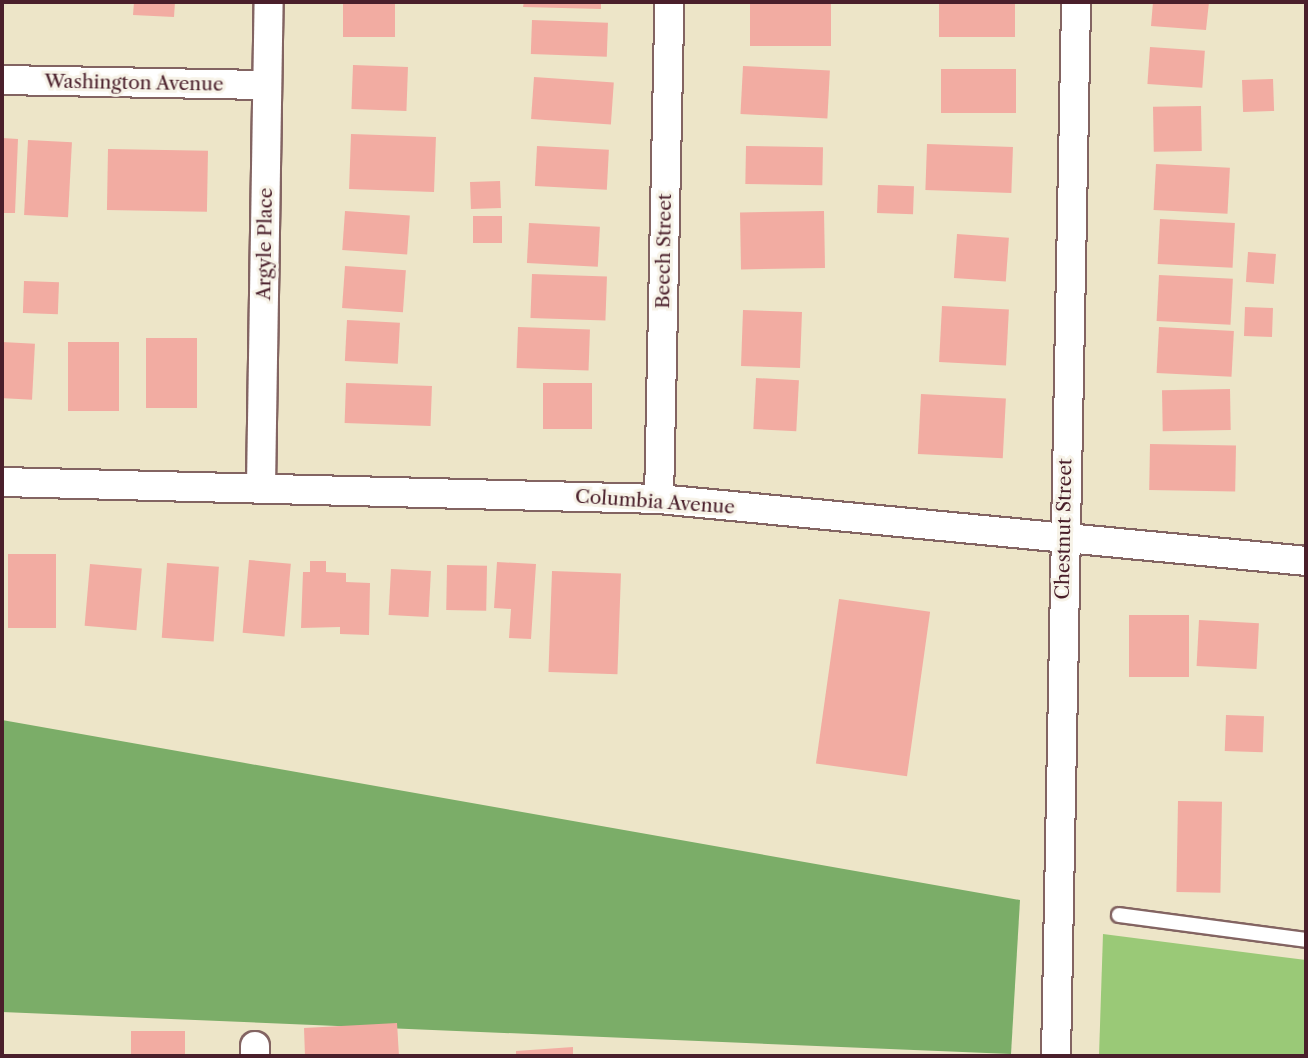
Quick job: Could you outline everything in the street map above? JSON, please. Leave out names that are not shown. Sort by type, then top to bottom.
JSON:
[{"type":"street","name":"Argyle Place","points":[[261,486],[269,2]]},
{"type":"street","name":"Beech Street","points":[[659,499],[669,2]]},
{"type":"street","name":"Chestnut Street","points":[[1055,1056],[1062,849],[1063,537],[1076,2]]},
{"type":"street","name":"Washington Avenue","points":[[2,80],[267,85]]},
{"type":"street","name":"Columbia Avenue","points":[[2,482],[261,486],[659,499],[1306,561]]},
{"type":"lane","points":[[1119,915],[1306,940]]},
{"type":"green space","points":[[2,720],[1020,900],[1011,1054],[2,1012]]},
{"type":"green space","points":[[1103,934],[1306,960],[1306,1056],[1099,1056]]},
{"type":"building","points":[[134,2],[175,2],[174,17],[133,15]]},
{"type":"building","points":[[343,2],[395,2],[395,37],[343,37]]},
{"type":"building","points":[[524,2],[601,2],[601,9],[523,7]]},
{"type":"building","points":[[750,2],[831,2],[831,46],[750,46]]},
{"type":"building","points":[[939,2],[1015,2],[1015,37],[939,37]]},
{"type":"building","points":[[1153,2],[1209,2],[1206,30],[1151,26]]},
{"type":"building","points":[[532,20],[608,23],[607,57],[531,54]]},
{"type":"building","points":[[1150,47],[1205,51],[1202,88],[1147,84]]},
{"type":"building","points":[[353,65],[408,67],[406,111],[351,109]]},
{"type":"building","points":[[743,66],[830,71],[827,118],[740,114]]},
{"type":"building","points":[[941,69],[1016,69],[1016,113],[941,113]]},
{"type":"building","points":[[534,77],[614,83],[611,124],[531,119]]},
{"type":"building","points":[[1273,79],[1274,111],[1243,112],[1242,80]]},
{"type":"building","points":[[1201,106],[1202,151],[1154,152],[1153,107]]},
{"type":"building","points":[[351,134],[436,137],[434,192],[349,189]]},
{"type":"building","points":[[2,138],[18,139],[15,213],[2,213]]},
{"type":"building","points":[[28,140],[72,142],[68,217],[24,215]]},
{"type":"building","points":[[927,144],[1013,147],[1011,193],[925,190]]},
{"type":"building","points":[[537,146],[609,150],[607,190],[535,186]]},
{"type":"building","points":[[746,146],[823,147],[822,185],[745,184]]},
{"type":"building","points":[[108,149],[208,151],[207,212],[107,210]]},
{"type":"building","points":[[1156,164],[1230,168],[1227,214],[1154,210]]},
{"type":"building","points":[[500,181],[501,208],[471,209],[470,182]]},
{"type":"building","points":[[878,185],[914,186],[913,214],[877,213]]},
{"type":"building","points":[[345,211],[410,216],[407,254],[342,250]]},
{"type":"building","points":[[824,211],[825,268],[741,269],[740,212]]},
{"type":"building","points":[[473,216],[502,216],[502,243],[473,243]]},
{"type":"building","points":[[1160,219],[1235,223],[1233,268],[1158,264]]},
{"type":"building","points":[[529,223],[600,227],[598,267],[527,263]]},
{"type":"building","points":[[957,234],[1009,238],[1006,282],[954,278]]},
{"type":"building","points":[[1248,252],[1276,254],[1274,284],[1246,282]]},
{"type":"building","points":[[345,266],[406,270],[403,312],[342,308]]},
{"type":"building","points":[[532,274],[607,277],[605,321],[530,318]]},
{"type":"building","points":[[1159,275],[1233,279],[1230,325],[1157,321]]},
{"type":"building","points":[[24,281],[59,282],[58,314],[23,313]]},
{"type":"building","points":[[942,306],[1009,310],[1006,365],[939,362]]},
{"type":"building","points":[[1245,307],[1273,308],[1272,337],[1244,336]]},
{"type":"building","points":[[743,310],[802,312],[800,368],[741,366]]},
{"type":"building","points":[[347,320],[400,323],[398,364],[345,361]]},
{"type":"building","points":[[518,327],[590,330],[589,370],[517,368]]},
{"type":"building","points":[[1159,327],[1234,331],[1231,377],[1157,373]]},
{"type":"building","points":[[146,338],[197,338],[197,408],[146,408]]},
{"type":"building","points":[[2,342],[35,344],[32,400],[2,398]]},
{"type":"building","points":[[68,342],[119,342],[119,411],[68,411]]},
{"type":"building","points":[[756,378],[799,380],[796,431],[753,429]]},
{"type":"building","points":[[346,383],[432,386],[431,426],[345,423]]},
{"type":"building","points":[[543,383],[592,383],[592,429],[543,429]]},
{"type":"building","points":[[1230,389],[1231,430],[1163,431],[1162,390]]},
{"type":"building","points":[[921,394],[1006,398],[1003,458],[918,454]]},
{"type":"building","points":[[1150,444],[1236,446],[1235,491],[1149,490]]},
{"type":"building","points":[[8,554],[56,554],[56,628],[8,628]]},
{"type":"building","points":[[249,560],[291,564],[284,636],[243,633]]},
{"type":"building","points":[[310,561],[326,561],[326,572],[346,573],[346,582],[370,583],[369,635],[340,634],[340,627],[301,628],[303,572],[310,572]]},
{"type":"building","points":[[497,562],[536,564],[531,639],[509,638],[511,609],[494,608]]},
{"type":"building","points":[[167,563],[219,567],[214,641],[162,638]]},
{"type":"building","points":[[90,564],[142,569],[136,630],[85,626]]},
{"type":"building","points":[[447,565],[487,566],[486,611],[446,610]]},
{"type":"building","points":[[391,569],[431,571],[429,617],[389,615]]},
{"type":"building","points":[[552,571],[621,573],[617,674],[548,672]]},
{"type":"building","points":[[839,599],[930,612],[907,776],[816,763]]},
{"type":"building","points":[[1129,615],[1189,615],[1189,677],[1129,677]]},
{"type":"building","points":[[1199,620],[1259,623],[1257,669],[1197,666]]},
{"type":"building","points":[[1226,715],[1264,716],[1263,752],[1225,751]]},
{"type":"building","points":[[1178,801],[1222,802],[1220,893],[1176,892]]},
{"type":"building","points":[[397,1023],[399,1056],[305,1056],[304,1028]]},
{"type":"building","points":[[131,1031],[185,1031],[185,1056],[131,1056]]},
{"type":"building","points":[[573,1047],[573,1056],[516,1056],[516,1051]]}]
